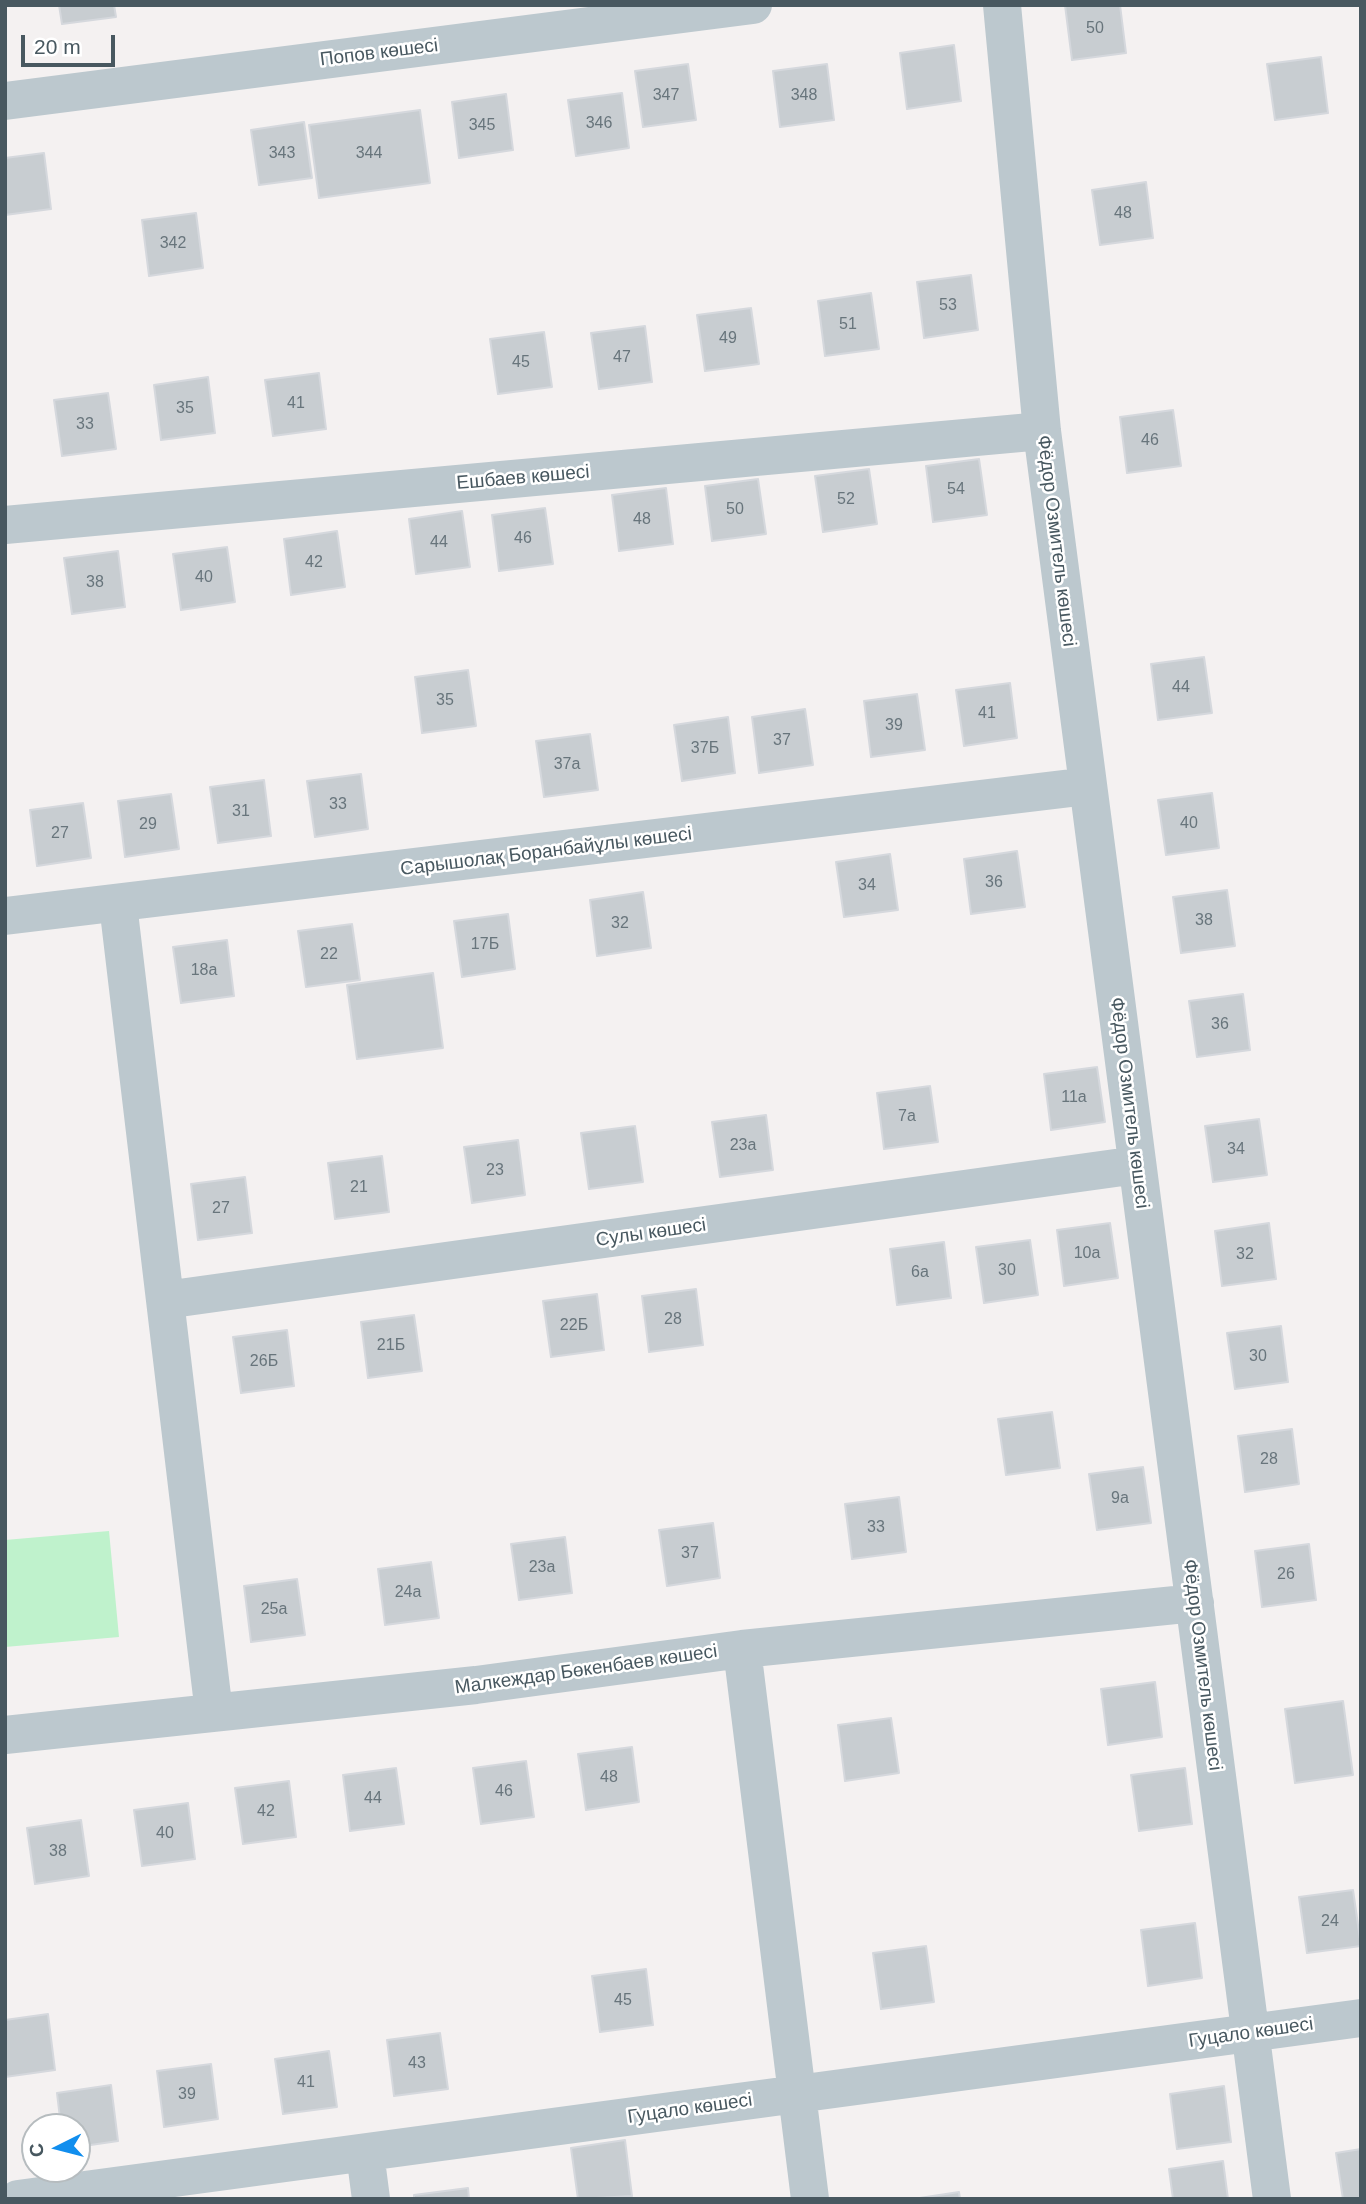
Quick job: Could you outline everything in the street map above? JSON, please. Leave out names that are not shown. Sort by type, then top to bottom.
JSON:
[{"type":"street","name":"Попов көшесі","points":[[5,101],[753,5]]},
{"type":"street","name":"Фёдор Озмитель көшесі","points":[[1002,5],[1042,431],[1272,2199]]},
{"type":"street","name":"Ешбаев көшесі","points":[[5,525],[1042,431]]},
{"type":"street","name":"Сарышолақ Боранбайұлы көшесі","points":[[5,916],[1088,786]]},
{"type":"street","points":[[118,904],[214,1713]]},
{"type":"street","name":"Сулы көшесі","points":[[165,1300],[1138,1165]]},
{"type":"street","points":[[742,1649],[1195,1603]]},
{"type":"street","name":"Малкеждар Бөкенбаев көшесі","points":[[5,1735],[476,1685],[742,1649],[810,2199]]},
{"type":"street","name":"Гуцало көшесі","points":[[18,2199],[1361,2018]]},
{"type":"street","points":[[365,2153],[371,2199]]},
{"type":"green space","points":[[109,1531],[119,1637],[5,1647],[5,1540]]},
{"type":"building","points":[[59,5],[114,5],[116,17],[62,24]]},
{"type":"building","points":[[1065,5],[1120,5],[1126,53],[1072,60]]},
{"type":"building","points":[[954,45],[961,101],[907,109],[900,53]]},
{"type":"building","points":[[1321,57],[1328,113],[1275,120],[1267,64]]},
{"type":"building","points":[[688,64],[696,120],[643,127],[635,71]]},
{"type":"building","points":[[827,64],[834,120],[780,127],[773,71]]},
{"type":"building","points":[[622,93],[629,148],[576,156],[568,100]]},
{"type":"building","points":[[506,94],[513,150],[459,158],[452,102]]},
{"type":"building","points":[[420,110],[430,183],[319,198],[309,125]]},
{"type":"building","points":[[304,122],[312,178],[259,185],[251,130]]},
{"type":"building","points":[[44,153],[51,209],[5,215],[5,158]]},
{"type":"building","points":[[1146,182],[1153,238],[1100,245],[1092,190]]},
{"type":"building","points":[[196,213],[203,268],[149,276],[142,220]]},
{"type":"building","points":[[971,275],[978,330],[924,338],[917,282]]},
{"type":"building","points":[[871,293],[879,349],[825,356],[818,301]]},
{"type":"building","points":[[751,308],[759,364],[705,371],[697,315]]},
{"type":"building","points":[[645,326],[652,382],[599,389],[591,333]]},
{"type":"building","points":[[544,332],[552,387],[498,394],[490,339]]},
{"type":"building","points":[[319,373],[326,429],[273,436],[265,380]]},
{"type":"building","points":[[208,377],[215,433],[161,440],[154,385]]},
{"type":"building","points":[[108,393],[116,449],[62,456],[54,400]]},
{"type":"building","points":[[1173,410],[1181,466],[1127,473],[1120,417]]},
{"type":"building","points":[[979,459],[987,515],[933,522],[926,466]]},
{"type":"building","points":[[869,469],[877,524],[823,532],[815,476]]},
{"type":"building","points":[[758,479],[766,534],[712,541],[705,486]]},
{"type":"building","points":[[666,488],[673,544],[619,551],[612,495]]},
{"type":"building","points":[[545,508],[553,564],[499,571],[492,515]]},
{"type":"building","points":[[462,511],[470,567],[416,574],[409,519]]},
{"type":"building","points":[[337,531],[345,587],[291,595],[284,539]]},
{"type":"building","points":[[227,547],[235,602],[181,610],[173,554]]},
{"type":"building","points":[[118,551],[125,607],[72,614],[64,558]]},
{"type":"building","points":[[1204,657],[1212,713],[1158,720],[1151,664]]},
{"type":"building","points":[[468,670],[476,726],[422,733],[415,677]]},
{"type":"building","points":[[1010,683],[1017,738],[964,746],[956,690]]},
{"type":"building","points":[[917,694],[925,750],[871,757],[864,701]]},
{"type":"building","points":[[805,709],[813,765],[759,773],[752,717]]},
{"type":"building","points":[[728,717],[735,773],[682,781],[674,725]]},
{"type":"building","points":[[590,734],[598,790],[544,797],[536,741]]},
{"type":"building","points":[[361,774],[368,829],[315,837],[307,781]]},
{"type":"building","points":[[264,780],[271,836],[218,843],[210,787]]},
{"type":"building","points":[[1212,793],[1219,848],[1166,855],[1158,800]]},
{"type":"building","points":[[171,794],[179,849],[125,857],[118,801]]},
{"type":"building","points":[[83,803],[91,858],[37,866],[30,810]]},
{"type":"building","points":[[1017,851],[1025,907],[971,914],[964,859]]},
{"type":"building","points":[[890,854],[898,910],[844,917],[836,862]]},
{"type":"building","points":[[1227,890],[1235,946],[1181,953],[1173,897]]},
{"type":"building","points":[[643,892],[651,948],[597,956],[590,900]]},
{"type":"building","points":[[508,914],[515,969],[462,977],[454,921]]},
{"type":"building","points":[[352,924],[360,980],[306,987],[298,931]]},
{"type":"building","points":[[227,940],[234,996],[181,1003],[173,947]]},
{"type":"building","points":[[433,973],[443,1048],[357,1059],[347,985]]},
{"type":"building","points":[[1243,994],[1250,1050],[1197,1057],[1189,1001]]},
{"type":"building","points":[[1097,1067],[1105,1122],[1051,1130],[1044,1074]]},
{"type":"building","points":[[930,1086],[938,1142],[884,1149],[877,1093]]},
{"type":"building","points":[[766,1115],[773,1170],[720,1177],[712,1122]]},
{"type":"building","points":[[1259,1119],[1267,1175],[1213,1182],[1205,1126]]},
{"type":"building","points":[[635,1126],[643,1182],[589,1189],[581,1133]]},
{"type":"building","points":[[518,1140],[525,1195],[472,1203],[464,1147]]},
{"type":"building","points":[[382,1156],[389,1212],[335,1219],[328,1163]]},
{"type":"building","points":[[245,1177],[252,1233],[198,1240],[191,1184]]},
{"type":"building","points":[[1110,1223],[1118,1278],[1064,1286],[1057,1230]]},
{"type":"building","points":[[1269,1223],[1276,1279],[1222,1286],[1215,1231]]},
{"type":"building","points":[[1030,1240],[1038,1295],[984,1303],[976,1247]]},
{"type":"building","points":[[944,1242],[951,1298],[897,1305],[890,1249]]},
{"type":"building","points":[[696,1289],[703,1345],[649,1352],[642,1296]]},
{"type":"building","points":[[597,1294],[604,1350],[551,1357],[543,1301]]},
{"type":"building","points":[[414,1315],[422,1371],[368,1378],[361,1322]]},
{"type":"building","points":[[1281,1326],[1288,1382],[1235,1389],[1227,1333]]},
{"type":"building","points":[[287,1330],[294,1386],[241,1393],[233,1337]]},
{"type":"building","points":[[1052,1412],[1060,1468],[1006,1475],[998,1419]]},
{"type":"building","points":[[1292,1429],[1299,1484],[1245,1492],[1238,1436]]},
{"type":"building","points":[[1143,1467],[1151,1523],[1097,1530],[1089,1474]]},
{"type":"building","points":[[899,1497],[906,1552],[852,1559],[845,1504]]},
{"type":"building","points":[[713,1523],[720,1578],[667,1586],[659,1530]]},
{"type":"building","points":[[565,1537],[572,1593],[519,1600],[511,1544]]},
{"type":"building","points":[[1309,1544],[1316,1600],[1262,1607],[1255,1551]]},
{"type":"building","points":[[431,1562],[439,1618],[385,1625],[378,1569]]},
{"type":"building","points":[[297,1579],[305,1635],[251,1642],[244,1586]]},
{"type":"building","points":[[1155,1682],[1162,1737],[1108,1745],[1101,1689]]},
{"type":"building","points":[[1343,1701],[1353,1775],[1295,1783],[1285,1709]]},
{"type":"building","points":[[891,1718],[899,1773],[845,1781],[838,1725]]},
{"type":"building","points":[[632,1747],[639,1802],[586,1810],[578,1754]]},
{"type":"building","points":[[526,1761],[534,1817],[481,1824],[473,1768]]},
{"type":"building","points":[[396,1768],[404,1824],[350,1831],[343,1775]]},
{"type":"building","points":[[1185,1768],[1192,1824],[1139,1831],[1131,1775]]},
{"type":"building","points":[[289,1781],[296,1837],[243,1844],[235,1788]]},
{"type":"building","points":[[188,1803],[195,1859],[142,1866],[134,1810]]},
{"type":"building","points":[[81,1820],[89,1876],[35,1884],[27,1828]]},
{"type":"building","points":[[1353,1890],[1361,1946],[1307,1953],[1299,1897]]},
{"type":"building","points":[[1195,1923],[1202,1978],[1148,1986],[1141,1930]]},
{"type":"building","points":[[926,1946],[934,2002],[881,2009],[873,1953]]},
{"type":"building","points":[[646,1969],[653,2025],[600,2032],[592,1976]]},
{"type":"building","points":[[48,2014],[55,2070],[5,2077],[5,2020]]},
{"type":"building","points":[[440,2033],[448,2089],[394,2096],[387,2040]]},
{"type":"building","points":[[329,2051],[337,2107],[283,2114],[275,2059]]},
{"type":"building","points":[[211,2064],[218,2119],[164,2127],[157,2071]]},
{"type":"building","points":[[111,2085],[118,2141],[91,2145],[91,2113],[59,2113],[57,2093]]},
{"type":"building","points":[[1224,2086],[1231,2142],[1177,2149],[1170,2094]]},
{"type":"building","points":[[625,2140],[632,2196],[578,2199],[571,2148]]},
{"type":"building","points":[[1361,2149],[1361,2199],[1343,2199],[1336,2153]]},
{"type":"building","points":[[1223,2161],[1228,2199],[1173,2199],[1169,2169]]},
{"type":"building","points":[[468,2188],[469,2199],[414,2199],[414,2195]]},
{"type":"building","points":[[959,2192],[960,2199],[913,2199]]}]
